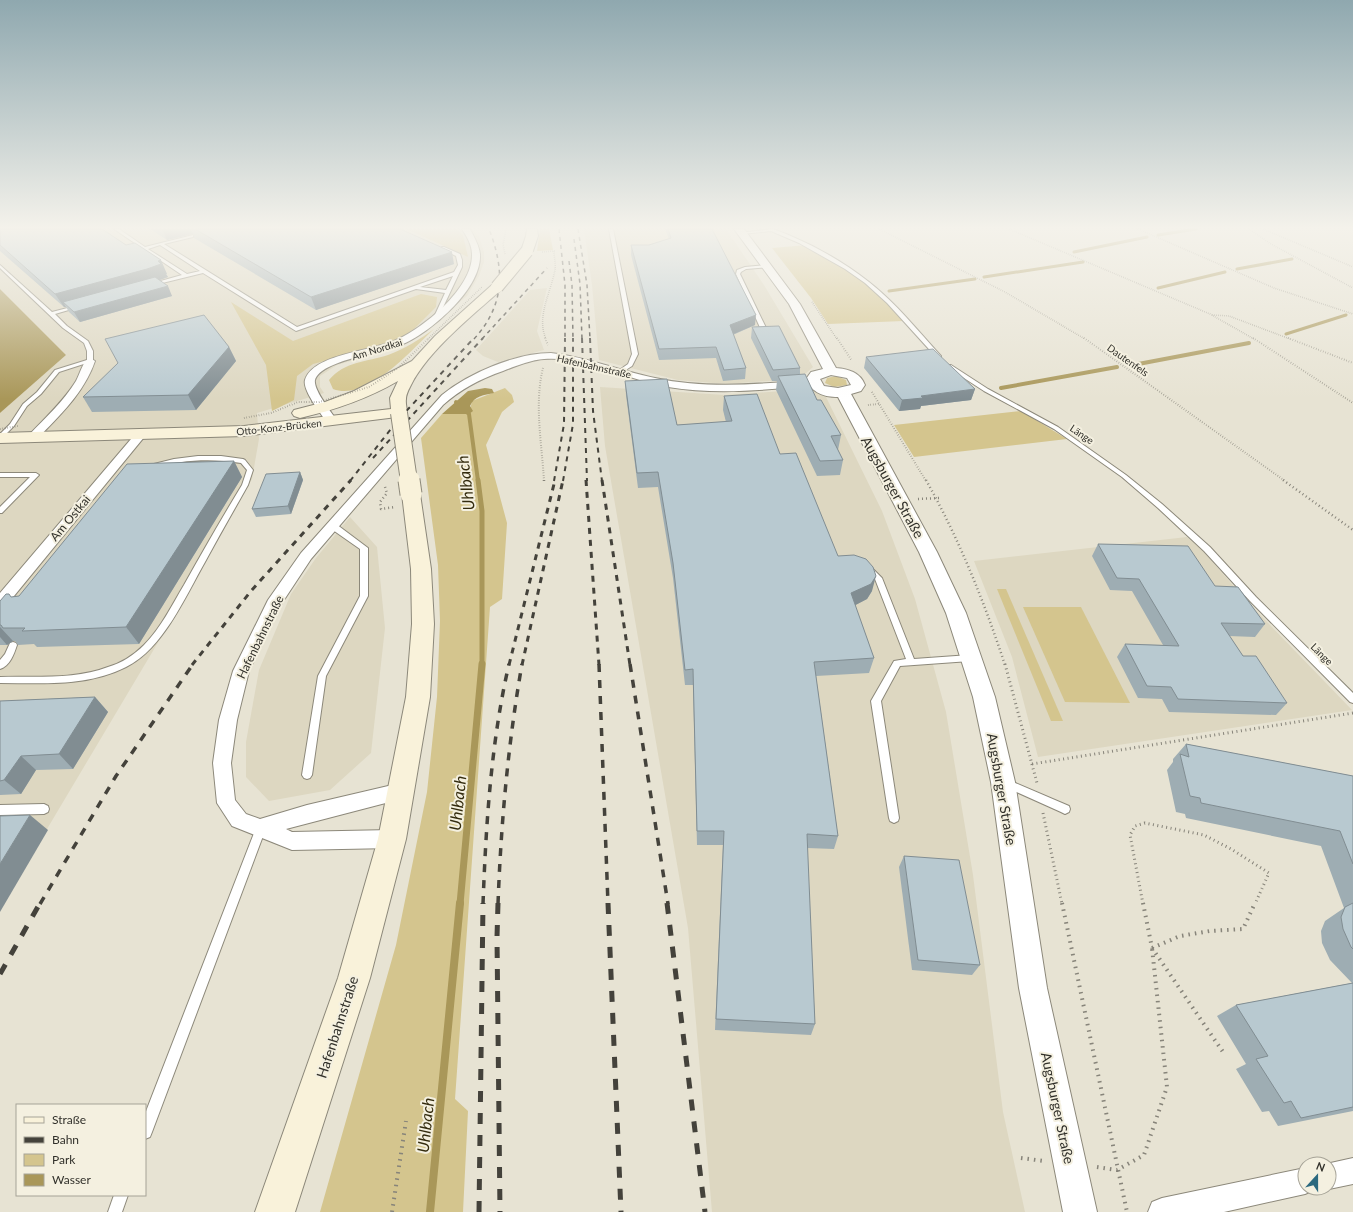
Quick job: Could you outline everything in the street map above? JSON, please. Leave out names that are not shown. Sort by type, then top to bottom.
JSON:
[{"type":"main road","points":[[399,408],[401,388],[416,363],[498,286]]},
{"type":"main road","name":"Otto-Konz-Brücken","points":[[348,400],[386,383],[416,363]]},
{"type":"main road","name":"Otto-Konz-Brücken","points":[[244,424],[348,400],[364,400],[399,408]]},
{"type":"main road","name":"Otto-Konz-Brücken","points":[[1,435],[33,437],[158,434],[244,424],[332,422],[399,408]]},
{"type":"main road","name":"Hafenbahnstraße","points":[[275,1212],[354,978],[392,839],[418,696],[423,624],[421,569],[399,408]]},
{"type":"street","name":"Am Nordkai","points":[[332,422],[310,388],[309,384],[312,376],[325,365],[396,344],[416,333],[460,295],[465,286]]},
{"type":"street","points":[[781,286],[794,304],[831,371]]},
{"type":"street","name":"Hafenbahnstraße","points":[[392,839],[292,841],[239,820],[226,803],[222,763],[228,720],[241,671],[273,604],[306,556],[444,399],[453,390],[479,375],[528,359],[550,356],[569,358],[667,383],[715,388],[756,388],[814,383]]},
{"type":"street","points":[[33,437],[77,389],[87,374],[90,361]]},
{"type":"street","points":[[831,371],[847,374],[857,380],[858,385],[856,388],[843,393],[826,391],[814,383],[813,379],[816,375],[831,371]]},
{"type":"street","name":"Augsburger Straße","points":[[843,393],[928,552],[956,612],[984,697],[1004,782],[1033,988],[1080,1212]]},
{"type":"street","name":"Am Ostkai","points":[[0,603],[141,434]]},
{"type":"street","points":[[260,828],[307,814],[401,791]]},
{"type":"street","points":[[1337,1174],[1353,1171]]},
{"type":"street","points":[[1162,1212],[1297,1183]]},
{"type":"lane","points":[[1,435],[12,425],[25,405],[38,394],[57,371],[90,361],[90,351],[86,342],[65,327],[21,286]]},
{"type":"lane","points":[[227,286],[296,329],[422,286]]},
{"type":"lane","points":[[436,317],[445,301],[450,286]]},
{"type":"lane","points":[[621,372],[630,365],[635,354],[622,286]]},
{"type":"lane","points":[[743,286],[765,332]]},
{"type":"lane","name":"Länge","points":[[871,286],[898,310],[948,366],[975,384],[1056,428],[1124,476],[1160,506],[1207,549],[1253,599],[1353,699]]},
{"type":"lane","points":[[415,288],[447,292]]},
{"type":"lane","points":[[51,314],[81,305]]},
{"type":"lane","points":[[0,680],[96,675],[124,665],[139,654],[162,627],[245,485],[250,470],[243,462],[203,458],[164,462],[149,466],[142,471]]},
{"type":"lane","points":[[0,476],[36,475],[0,511]]},
{"type":"lane","points":[[307,775],[322,676],[364,596],[364,548],[333,526]]},
{"type":"lane","points":[[860,561],[878,578],[911,662]]},
{"type":"lane","points":[[0,666],[9,656],[13,645]]},
{"type":"lane","points":[[894,818],[876,701],[897,663],[971,658]]},
{"type":"lane","points":[[1004,782],[1065,809]]},
{"type":"lane","points":[[0,810],[44,809]]},
{"type":"lane","points":[[146,1129],[260,828]]},
{"type":"lane","points":[[115,1212],[121,1196]]},
{"type":"path","points":[[244,424],[287,408],[298,402],[321,405],[341,394],[355,392],[385,378],[398,368],[482,286]]},
{"type":"path","points":[[550,349],[542,331],[542,321],[551,286]]},
{"type":"path","name":"Dautenfels","points":[[992,286],[1082,337],[1353,530]]},
{"type":"path","points":[[1143,286],[1210,314],[1261,343],[1353,403]]},
{"type":"path","points":[[1268,286],[1353,314]]},
{"type":"path","points":[[812,302],[853,362]]},
{"type":"path","points":[[1210,314],[1229,316],[1353,363]]},
{"type":"path","points":[[544,365],[540,373],[540,403],[544,482]]},
{"type":"path","points":[[872,392],[935,498],[962,551],[1004,658],[1040,799],[1098,1067],[1127,1212]]},
{"type":"path","points":[[1,435],[18,426]]},
{"type":"path","points":[[381,472],[387,493],[380,502],[382,509],[412,499]]},
{"type":"path","points":[[1032,764],[1353,714]]},
{"type":"path","points":[[1021,1158],[1118,1170],[1144,1155],[1167,1087],[1152,948],[1130,835],[1135,826],[1145,823],[1204,835],[1231,849],[1269,873],[1243,929],[1210,931],[1180,936],[1152,948]]},
{"type":"path","points":[[1152,948],[1223,1052]]},
{"type":"path","points":[[392,1212],[406,1121]]},
{"type":"shaded area","points":[[0,286],[473,286],[467,296],[413,339],[395,348],[337,365],[320,376],[320,387],[324,393],[257,413],[259,439],[252,479],[191,587],[0,908],[0,413],[66,355],[0,289]]},
{"type":"shaded area","points":[[592,286],[764,286],[813,367],[804,375],[783,380],[725,384],[678,380],[599,360]]},
{"type":"shaded area","points":[[547,288],[537,331],[544,350],[498,362],[483,356],[476,350],[530,290]]},
{"type":"shaded area","points":[[600,387],[725,395],[812,389],[826,397],[882,511],[915,599],[946,712],[973,875],[1003,1112],[1025,1212],[712,1212],[688,928],[605,446]]},
{"type":"shaded area","points":[[350,517],[377,547],[385,628],[371,753],[330,790],[269,801],[246,777],[246,742],[259,670],[291,594],[316,558]]},
{"type":"shaded area","points":[[1187,537],[1201,549],[1246,600],[1352,710],[1038,757],[1012,657],[974,561]]},
{"type":"green space","points":[[801,286],[867,286],[882,298],[904,321],[828,324]]},
{"type":"green space","points":[[421,294],[437,297],[436,307],[413,330],[390,344],[313,364],[297,376],[294,400],[272,411],[266,365],[231,302],[293,341]]},
{"type":"green space","points":[[434,329],[401,361],[374,381],[360,388],[346,391],[333,389],[329,380],[342,369],[357,363],[394,353],[412,344]]},
{"type":"green space","points":[[836,376],[846,380],[847,385],[834,387],[825,383],[827,378]]},
{"type":"green space","points":[[505,388],[512,395],[514,402],[502,412],[486,445],[507,523],[502,599],[490,607],[455,1099],[468,1111],[463,1212],[320,1212],[396,945],[427,792],[437,697],[440,621],[438,565],[421,438],[442,414],[469,414],[472,401]]},
{"type":"green space","points":[[1021,411],[1067,439],[914,457],[894,425]]},
{"type":"green space","points":[[997,589],[1006,589],[1063,721],[1051,721]]},
{"type":"green space","points":[[1023,607],[1081,607],[1130,703],[1065,702]]},
{"type":"water","points":[[0,289],[66,355],[0,413]]},
{"type":"water","points":[[485,388],[492,389],[494,393],[480,396],[474,400],[470,406],[473,411],[469,414],[442,414],[468,391]]},
{"type":"building","points":[[46,286],[86,286],[55,294]]},
{"type":"building","points":[[123,286],[168,286],[74,312],[63,302]]},
{"type":"building","points":[[291,286],[347,286],[311,297]]},
{"type":"building","points":[[642,286],[741,286],[756,315],[730,325],[746,368],[724,370],[716,347],[659,349]]},
{"type":"building","points":[[204,315],[229,347],[188,395],[83,397],[118,363],[105,339]]},
{"type":"building","points":[[779,326],[800,368],[773,370],[752,327]]},
{"type":"building","points":[[933,349],[975,389],[902,400],[866,357]]},
{"type":"building","points":[[805,374],[817,400],[821,400],[841,435],[831,436],[843,460],[820,461],[778,376]]},
{"type":"building","points":[[667,379],[677,425],[732,421],[724,396],[757,394],[780,454],[796,453],[838,556],[854,555],[866,559],[873,567],[876,576],[871,584],[851,593],[874,658],[814,662],[838,836],[807,834],[815,1024],[716,1019],[724,831],[697,831],[693,669],[685,670],[673,563],[658,472],[637,473],[625,381]]},
{"type":"building","points":[[234,461],[126,627],[22,631],[25,628],[3,628],[0,625],[0,601],[6,594],[9,594],[11,597],[19,596],[127,464]]},
{"type":"building","points":[[300,472],[288,506],[252,509],[266,474]]},
{"type":"building","points":[[1098,544],[1188,546],[1215,586],[1238,587],[1265,624],[1221,623],[1243,656],[1256,656],[1287,703],[1178,699],[1171,687],[1147,686],[1125,644],[1179,646],[1139,579],[1117,578]]},
{"type":"building","points":[[95,697],[59,754],[21,756],[4,780],[0,781],[0,701]]},
{"type":"building","points":[[1186,744],[1353,776],[1353,864],[1340,831],[1201,803],[1200,798],[1190,796],[1180,754],[1189,757]]},
{"type":"building","points":[[30,815],[0,864],[0,816]]},
{"type":"building","points":[[904,856],[959,860],[980,965],[918,960]]},
{"type":"building","points":[[1353,903],[1353,949],[1343,929],[1341,917],[1345,907]]},
{"type":"building","points":[[1353,983],[1353,1107],[1301,1118],[1291,1101],[1284,1103],[1256,1059],[1268,1056],[1236,1005]]},
{"type":"waterway","points":[[889,291],[928,286]]},
{"type":"waterway","points":[[1158,288],[1168,286]]},
{"type":"waterway","points":[[1286,334],[1346,315]]},
{"type":"waterway","points":[[1133,365],[1249,343]]},
{"type":"waterway","points":[[1001,388],[1117,367]]},
{"type":"waterway","name":"Uhlbach","points":[[456,402],[469,414],[478,481]]},
{"type":"waterway","name":"Uhlbach","points":[[478,480],[482,511],[482,664]]},
{"type":"waterway","name":"Uhlbach","points":[[460,904],[482,664]]},
{"type":"waterway","name":"Uhlbach","points":[[430,1212],[460,903]]},
{"type":"railway","points":[[474,339],[492,313],[497,300],[499,286]]},
{"type":"railway","points":[[482,339],[531,286]]},
{"type":"railway","points":[[565,286],[565,338]]},
{"type":"railway","points":[[572,286],[573,339]]},
{"type":"railway","points":[[580,286],[582,339]]},
{"type":"railway","points":[[587,286],[590,339]]},
{"type":"railway","points":[[350,481],[398,420],[474,338]]},
{"type":"railway","points":[[373,458],[483,338]]},
{"type":"railway","points":[[554,481],[564,424],[565,338]]},
{"type":"railway","points":[[582,338],[587,481]]},
{"type":"railway","points":[[590,338],[593,411],[602,481]]},
{"type":"railway","points":[[563,481],[573,424],[573,339]]},
{"type":"railway","points":[[192,665],[251,591],[351,480]]},
{"type":"railway","points":[[509,665],[555,480]]},
{"type":"railway","points":[[522,665],[563,480]]},
{"type":"railway","points":[[586,480],[599,665]]},
{"type":"railway","points":[[602,480],[630,665]]},
{"type":"railway","points":[[40,904],[116,776],[193,664]]},
{"type":"railway","points":[[483,904],[490,783],[498,723],[509,664]]},
{"type":"railway","points":[[498,904],[506,784],[522,664]]},
{"type":"railway","points":[[599,664],[608,904]]},
{"type":"railway","points":[[630,664],[668,904]]},
{"type":"railway","points":[[0,974],[40,903]]},
{"type":"railway","points":[[479,1212],[483,903]]},
{"type":"railway","points":[[498,903],[497,937],[500,1212]]},
{"type":"railway","points":[[608,903],[621,1212]]},
{"type":"railway","points":[[667,903],[705,1212]]}]
